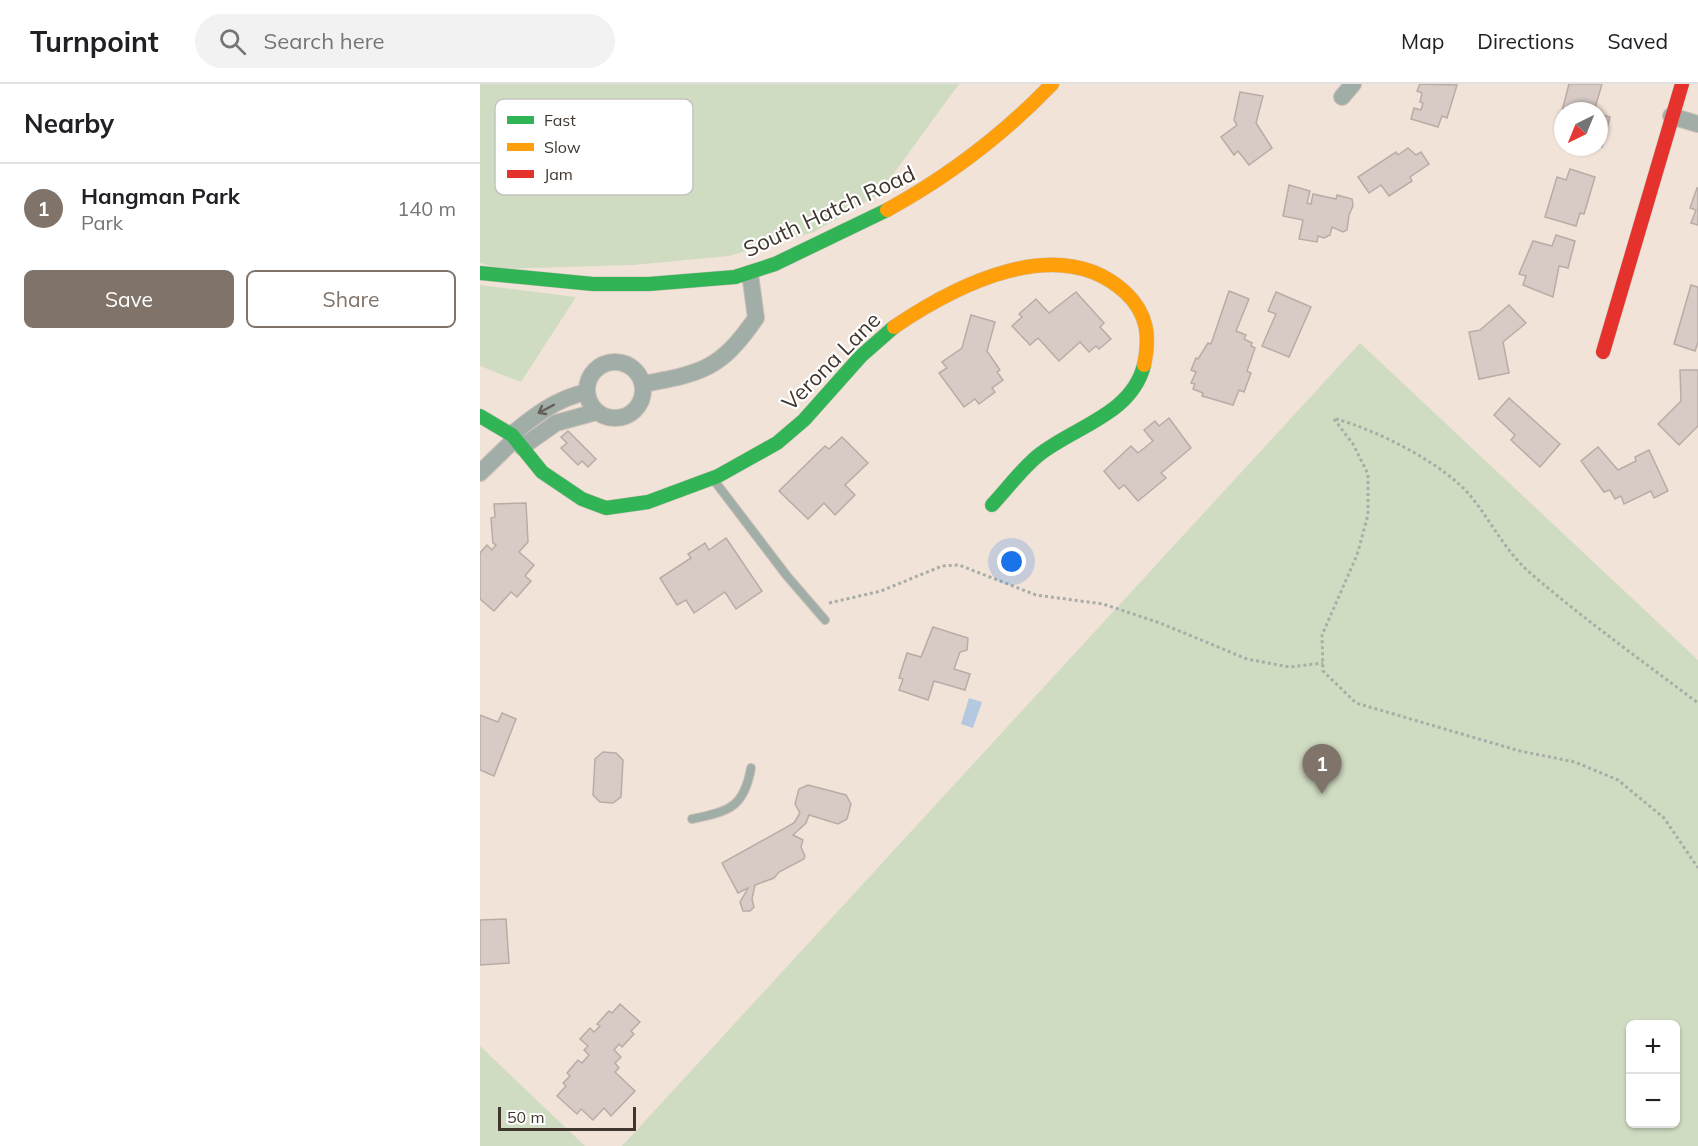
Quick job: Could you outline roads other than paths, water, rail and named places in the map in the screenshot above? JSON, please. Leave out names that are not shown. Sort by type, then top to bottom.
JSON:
[{"type":"street","name":"South Hatch Road","points":[[480,273],[547,284],[614,285],[676,283],[750,274],[841,234],[925,191],[971,159],[1032,107],[1052,84]]},
{"type":"street","points":[[1603,352],[1682,84]]},
{"type":"street","points":[[1671,116],[1698,124]]},
{"type":"street","name":"Verona Lane","points":[[516,440],[542,473],[567,490],[602,508],[636,506],[728,474],[786,435],[818,408],[871,346],[910,313],[960,287],[1011,271],[1058,265],[1095,272],[1118,284],[1141,308],[1149,340],[1144,372],[1127,399],[1102,419],[1069,434],[1038,455],[992,505]]},
{"type":"street","points":[[643,384],[697,374],[735,348],[756,318],[750,274]]},
{"type":"street","points":[[612,362],[632,367],[643,384],[640,404],[631,414],[617,419],[607,418],[596,412],[590,405],[587,384],[594,370],[612,362]]},
{"type":"street","points":[[480,473],[516,440],[538,413],[574,395],[587,392]]},
{"type":"street","points":[[516,440],[556,423],[596,412]]},
{"type":"street","points":[[480,416],[516,440]]},
{"type":"lane","points":[[713,478],[736,512],[825,620]]},
{"type":"lane","points":[[692,819],[733,807],[747,790],[751,768]]},
{"type":"water","points":[[969,698],[982,702],[973,728],[961,724]]},
{"type":"place","name":"Hangman Park","points":[[1322,794]]}]
